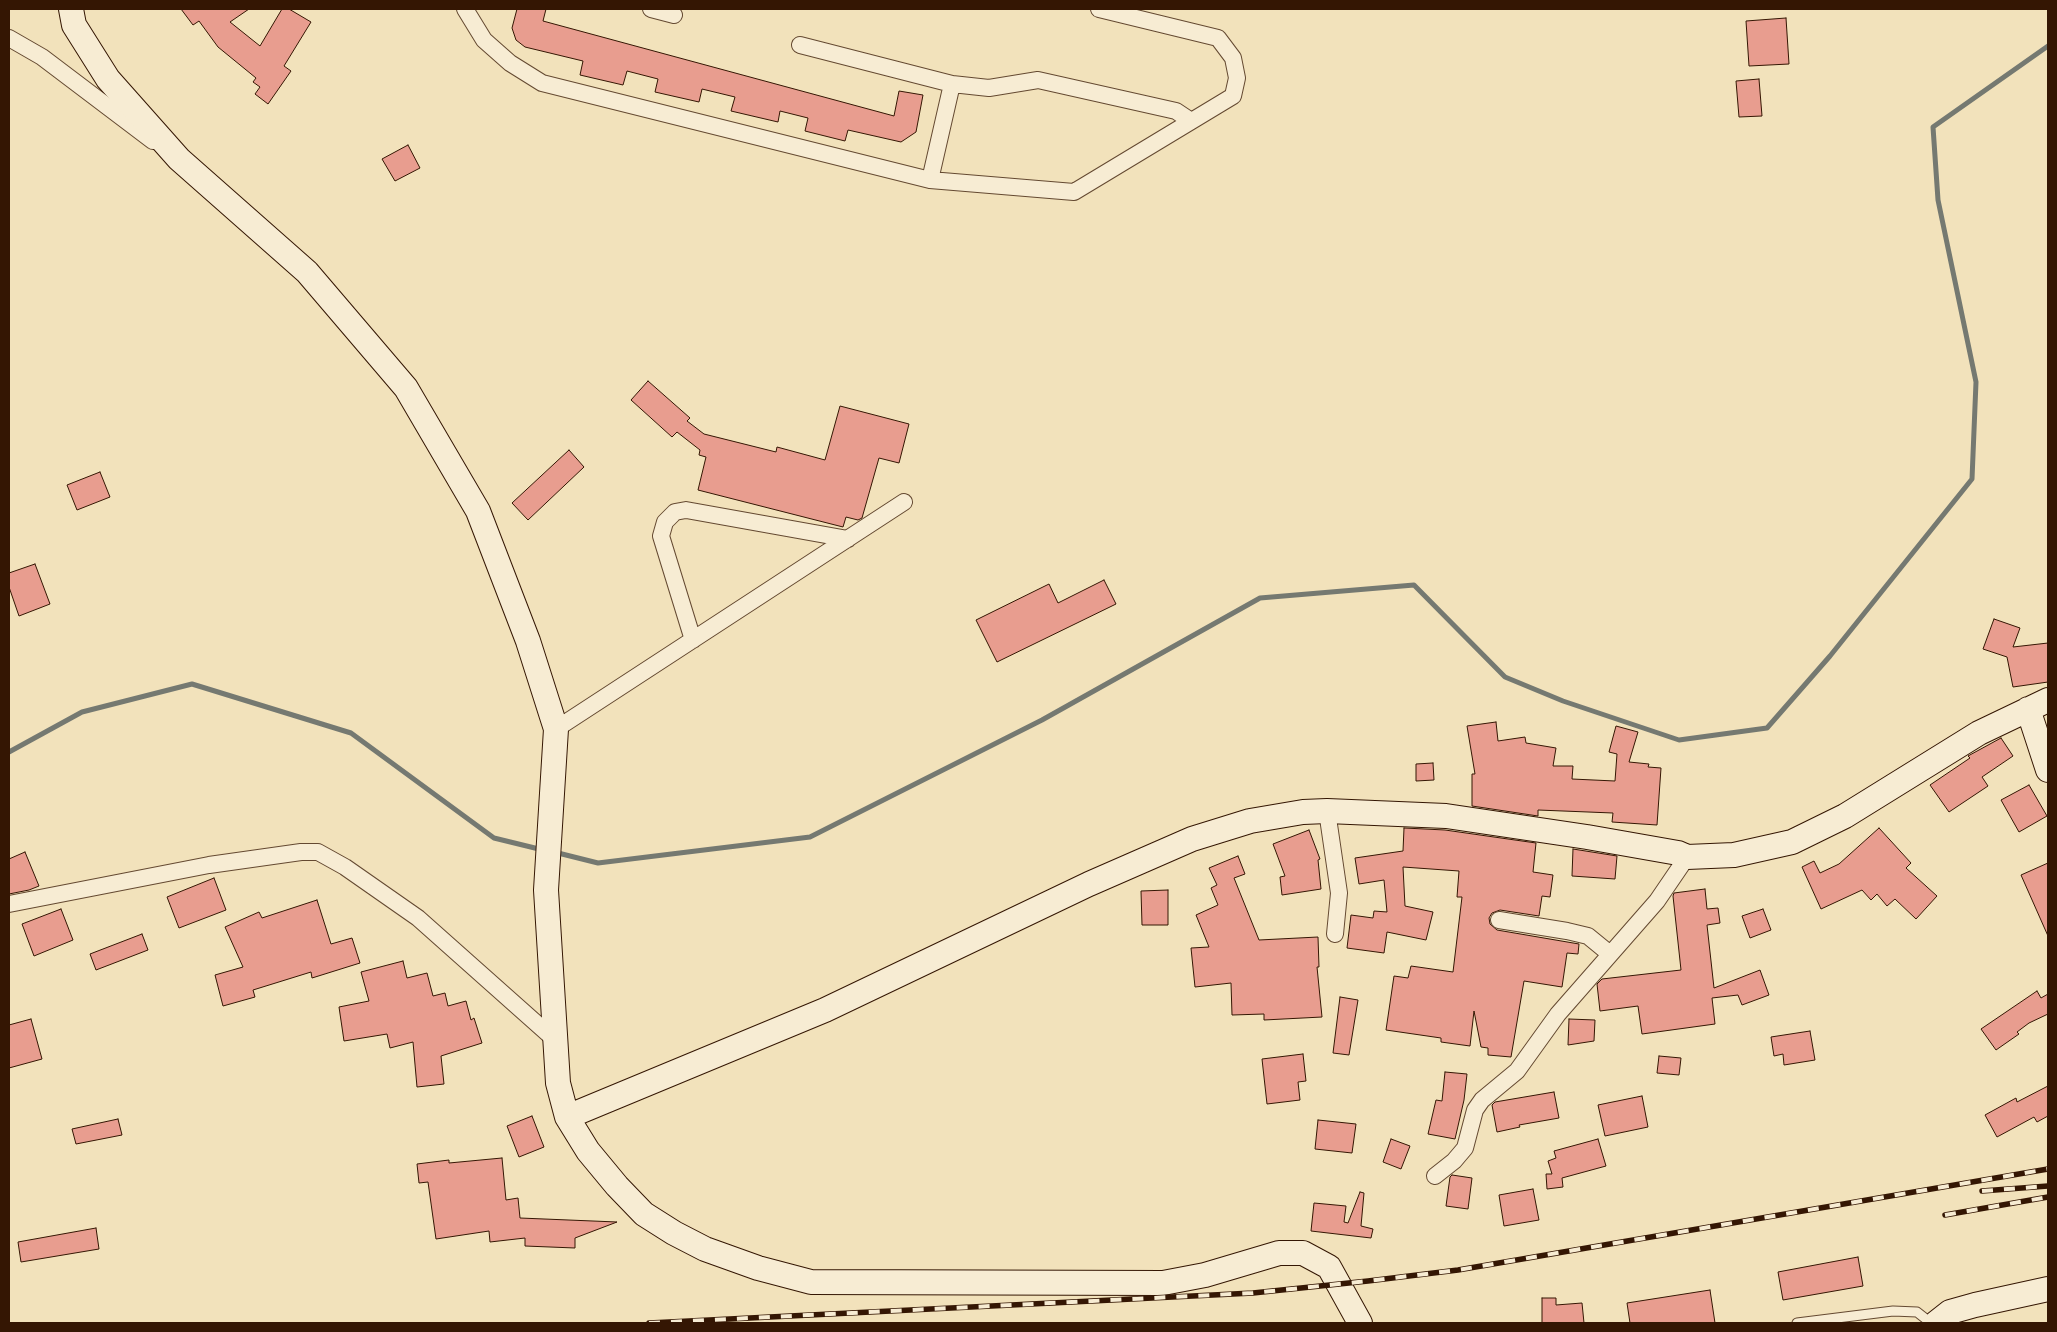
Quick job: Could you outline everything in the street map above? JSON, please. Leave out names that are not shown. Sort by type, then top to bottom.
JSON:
[{"type":"main road","points":[[71,9],[74,25],[108,79],[179,159],[307,272],[406,388],[478,511],[528,641],[556,729],[546,890],[558,1083],[567,1117],[594,1158],[644,1214],[674,1233],[705,1249],[758,1268],[811,1282],[1164,1283],[1205,1275],[1279,1253],[1303,1253],[1329,1267],[1360,1323]]},
{"type":"main road","points":[[567,1117],[825,1010],[1090,884],[1192,839],[1250,821],[1327,810],[1446,816],[1587,837],[1687,856],[1734,855],[1792,842],[1845,816],[1979,733],[2038,704],[2048,770]]},
{"type":"main road","points":[[1936,1323],[1950,1312],[2048,1289]]},
{"type":"street","points":[[465,9],[484,40],[510,63],[542,83],[930,180],[1074,192],[1233,96],[1237,78],[1233,58],[1218,38],[1099,9]]},
{"type":"street","points":[[651,9],[674,15]]},
{"type":"street","points":[[9,38],[42,57],[190,169]]},
{"type":"street","points":[[800,45],[952,84],[989,88],[1038,80],[1176,111],[1191,121]]},
{"type":"street","points":[[930,180],[952,84]]},
{"type":"street","points":[[556,729],[904,502]]},
{"type":"street","points":[[693,640],[661,536],[665,522],[675,512],[686,510],[848,539]]},
{"type":"street","points":[[1327,810],[1339,892],[1335,934]]},
{"type":"street","points":[[9,904],[209,865],[301,852],[318,852],[345,867],[418,918],[554,1040]]},
{"type":"street","points":[[1435,1176],[1454,1161],[1465,1148],[1476,1110],[1482,1100],[1517,1071],[1558,1014],[1657,901],[1687,856]]},
{"type":"street","points":[[1499,920],[1567,930],[1588,936],[1610,954]]},
{"type":"lane","points":[[1797,1323],[1894,1311],[1917,1312],[1931,1323]]},
{"type":"building","points":[[181,9],[249,9],[230,22],[260,46],[282,9],[289,9],[311,22],[284,66],[291,71],[268,104],[255,94],[260,87],[253,82],[256,78],[218,47],[199,21],[193,25]]},
{"type":"building","points":[[517,9],[546,9],[543,21],[894,116],[899,91],[923,95],[916,132],[901,142],[848,130],[845,141],[805,131],[808,118],[780,111],[778,122],[731,111],[735,97],[702,89],[699,102],[655,92],[658,79],[627,71],[623,85],[580,75],[583,61],[525,47],[516,40],[512,28]]},
{"type":"building","points":[[1786,18],[1789,64],[1749,66],[1746,21]]},
{"type":"building","points":[[1759,79],[1762,116],[1739,117],[1736,81]]},
{"type":"building","points":[[408,145],[420,168],[395,181],[382,159]]},
{"type":"building","points":[[648,381],[690,418],[687,421],[704,434],[776,452],[777,447],[825,460],[840,406],[909,424],[899,463],[879,458],[862,518],[858,520],[846,517],[843,527],[698,490],[706,457],[699,455],[700,450],[677,432],[672,437],[631,400]]},
{"type":"building","points":[[569,450],[584,467],[528,520],[512,503]]},
{"type":"building","points":[[100,472],[110,497],[77,510],[67,485]]},
{"type":"building","points":[[35,564],[50,604],[19,616],[9,587],[9,573]]},
{"type":"building","points":[[1104,580],[1116,604],[997,662],[976,620],[1049,584],[1058,603]]},
{"type":"building","points":[[1994,619],[2020,628],[2013,647],[2048,643],[2048,682],[2013,687],[2007,657],[1983,649]]},
{"type":"building","points":[[1496,722],[1498,741],[1525,737],[1526,743],[1556,748],[1553,766],[1573,766],[1572,779],[1615,781],[1617,754],[1609,752],[1616,726],[1638,732],[1629,762],[1649,764],[1648,767],[1661,768],[1657,825],[1612,822],[1613,813],[1538,810],[1538,816],[1472,806],[1472,774],[1475,774],[1467,726]]},
{"type":"building","points":[[2001,738],[2013,756],[1982,777],[1988,786],[1949,812],[1930,785],[1970,758],[1968,756]]},
{"type":"building","points":[[1433,763],[1434,780],[1416,781],[1416,764]]},
{"type":"building","points":[[2029,785],[2047,816],[2019,832],[2001,800]]},
{"type":"building","points":[[1404,828],[1445,830],[1536,843],[1533,872],[1553,875],[1550,897],[1542,896],[1539,916],[1500,910],[1492,913],[1489,918],[1490,924],[1497,930],[1579,944],[1578,954],[1567,953],[1562,987],[1524,981],[1511,1057],[1488,1055],[1488,1048],[1481,1047],[1474,1011],[1470,1046],[1441,1042],[1441,1038],[1386,1030],[1394,976],[1408,978],[1411,966],[1453,972],[1462,897],[1457,897],[1459,871],[1403,867],[1405,906],[1433,912],[1426,940],[1387,932],[1384,953],[1347,948],[1351,915],[1373,918],[1374,911],[1387,912],[1384,880],[1359,884],[1355,858],[1403,851]]},
{"type":"building","points":[[1879,828],[1911,863],[1906,868],[1937,896],[1916,919],[1895,899],[1887,906],[1877,894],[1871,900],[1862,890],[1821,909],[1802,867],[1814,861],[1820,873],[1839,864]]},
{"type":"building","points":[[1309,830],[1320,859],[1318,860],[1321,889],[1282,895],[1280,877],[1285,876],[1273,844]]},
{"type":"building","points":[[1573,849],[1617,856],[1615,879],[1572,876]]},
{"type":"building","points":[[25,852],[39,886],[9,894],[9,859]]},
{"type":"building","points":[[1238,856],[1245,874],[1234,878],[1259,940],[1318,937],[1319,967],[1317,967],[1322,1017],[1264,1020],[1264,1014],[1232,1015],[1231,983],[1195,987],[1191,948],[1209,947],[1196,915],[1218,905],[1211,888],[1217,885],[1209,868]]},
{"type":"building","points":[[2048,863],[2048,936],[2021,875]]},
{"type":"building","points":[[214,878],[226,910],[179,928],[167,897]]},
{"type":"building","points":[[1705,889],[1707,909],[1718,908],[1720,923],[1707,925],[1714,988],[1760,970],[1769,995],[1742,1005],[1738,995],[1712,998],[1715,1024],[1642,1034],[1638,1006],[1600,1011],[1597,984],[1602,979],[1681,970],[1673,896],[1674,893]]},
{"type":"building","points":[[1168,890],[1168,925],[1142,925],[1141,891]]},
{"type":"building","points":[[317,900],[331,944],[352,938],[360,963],[312,978],[311,972],[253,990],[255,997],[223,1006],[215,975],[243,967],[225,927],[259,912],[262,918]]},
{"type":"building","points":[[61,909],[73,940],[34,956],[22,924]]},
{"type":"building","points":[[1763,909],[1771,930],[1750,938],[1742,916]]},
{"type":"building","points":[[142,934],[148,950],[96,970],[90,954]]},
{"type":"building","points":[[403,961],[407,978],[427,973],[433,996],[445,993],[448,1006],[466,1001],[471,1020],[474,1018],[482,1043],[441,1056],[444,1084],[417,1087],[413,1042],[390,1048],[387,1034],[344,1041],[339,1007],[369,1001],[361,972]]},
{"type":"building","points":[[2037,991],[2041,998],[2048,994],[2048,1014],[2029,1023],[2017,1032],[2019,1034],[1996,1050],[1981,1029]]},
{"type":"building","points":[[1340,997],[1358,1000],[1349,1055],[1333,1053]]},
{"type":"building","points":[[31,1019],[42,1059],[9,1068],[9,1025]]},
{"type":"building","points":[[1569,1019],[1595,1020],[1594,1041],[1568,1045]]},
{"type":"building","points":[[1810,1031],[1815,1060],[1784,1065],[1783,1054],[1774,1056],[1771,1037]]},
{"type":"building","points":[[1303,1054],[1306,1081],[1298,1082],[1300,1100],[1267,1104],[1262,1059]]},
{"type":"building","points":[[1659,1056],[1681,1058],[1679,1075],[1657,1073]]},
{"type":"building","points":[[1445,1072],[1467,1074],[1464,1100],[1455,1139],[1428,1134],[1436,1100],[1442,1101]]},
{"type":"building","points":[[2048,1086],[2048,1116],[2037,1122],[2034,1117],[1997,1137],[1985,1115],[2016,1098],[2017,1102]]},
{"type":"building","points":[[1554,1092],[1559,1118],[1519,1125],[1520,1127],[1497,1132],[1492,1105],[1495,1102]]},
{"type":"building","points":[[1642,1096],[1648,1127],[1605,1136],[1598,1105]]},
{"type":"building","points":[[532,1116],[544,1147],[519,1157],[507,1126]]},
{"type":"building","points":[[118,1119],[122,1135],[76,1144],[72,1129]]},
{"type":"building","points":[[1318,1120],[1356,1124],[1352,1153],[1315,1149]]},
{"type":"building","points":[[1391,1139],[1410,1146],[1401,1169],[1383,1162]]},
{"type":"building","points":[[1598,1139],[1606,1166],[1562,1178],[1563,1187],[1547,1189],[1546,1174],[1552,1174],[1548,1161],[1556,1158],[1554,1151]]},
{"type":"building","points":[[502,1158],[506,1200],[518,1198],[520,1218],[617,1222],[575,1238],[575,1248],[525,1246],[525,1238],[490,1242],[489,1231],[436,1239],[428,1182],[419,1183],[417,1164],[449,1160],[449,1163]]},
{"type":"building","points":[[1452,1175],[1472,1178],[1468,1209],[1446,1206],[1450,1177]]},
{"type":"building","points":[[1533,1189],[1539,1220],[1504,1226],[1499,1195]]},
{"type":"building","points":[[1360,1192],[1364,1193],[1361,1226],[1373,1229],[1371,1238],[1311,1231],[1314,1203],[1346,1206],[1344,1222],[1348,1223]]},
{"type":"building","points":[[96,1228],[99,1249],[21,1262],[18,1242]]},
{"type":"building","points":[[1858,1257],[1863,1286],[1783,1300],[1778,1272]]},
{"type":"building","points":[[1710,1290],[1715,1323],[1630,1323],[1627,1303]]},
{"type":"building","points":[[1542,1298],[1556,1298],[1556,1305],[1582,1303],[1584,1323],[1542,1323]]},
{"type":"waterway","points":[[554,852],[598,863],[810,837],[1042,720],[1260,598],[1414,585],[1505,677],[1563,701],[1679,740],[1767,728],[1830,656],[1972,479],[1976,382],[1938,200],[1933,127],[2048,46]]},
{"type":"waterway","points":[[9,752],[82,712],[192,684],[351,733],[494,838],[543,850]]},
{"type":"railway","points":[[649,1323],[1253,1293],[1368,1281],[1458,1270],[2048,1169]]},
{"type":"railway","points":[[1982,1191],[2048,1186]]},
{"type":"railway","points":[[1945,1215],[2048,1197]]}]
